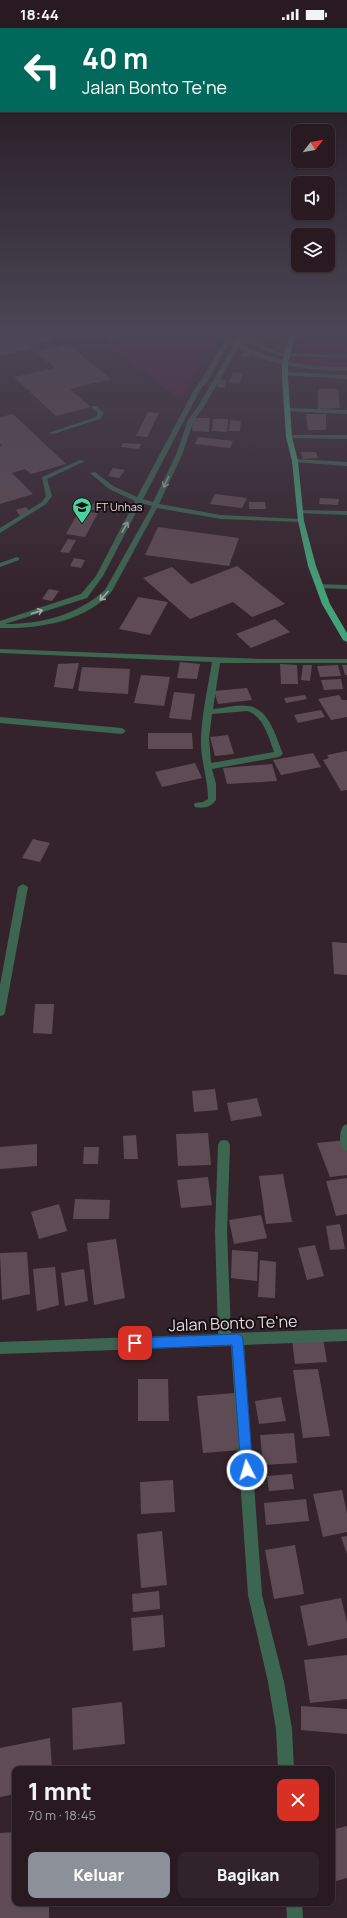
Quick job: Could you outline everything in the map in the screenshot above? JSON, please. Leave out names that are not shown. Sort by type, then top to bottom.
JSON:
[{"type":"main road","points":[[288,420],[289,437],[295,461],[300,512],[312,566],[331,614],[346,637]]},
{"type":"street","points":[[51,433],[91,420]]},
{"type":"street","points":[[0,623],[84,596],[99,576],[181,420]]},
{"type":"street","points":[[0,626],[17,627],[64,617],[98,602],[108,591],[155,506],[179,455],[191,420]]},
{"type":"street","points":[[289,437],[347,437]]},
{"type":"street","points":[[0,532],[44,503],[49,496],[44,478],[82,461]]},
{"type":"street","points":[[295,461],[347,464]]},
{"type":"street","points":[[93,474],[102,484],[155,506],[226,517],[302,521]]},
{"type":"street","points":[[300,512],[347,513]]},
{"type":"street","points":[[0,565],[17,559]]},
{"type":"street","points":[[319,586],[347,587]]},
{"type":"street","points":[[0,651],[48,652],[216,661],[347,661]]},
{"type":"street","points":[[198,805],[205,805],[212,800],[212,784],[207,767],[205,738],[210,712],[216,661]]},
{"type":"street","points":[[207,767],[280,754],[258,712],[252,708],[210,712]]},
{"type":"street","points":[[0,720],[122,731]]},
{"type":"street","points":[[0,1012],[23,887]]},
{"type":"street","points":[[347,1129],[345,1133],[347,1146]]},
{"type":"street","points":[[224,1145],[221,1231],[255,1595],[276,1682],[284,1729],[286,1766]]},
{"type":"street","name":"Jalan Bonto Te'ne","points":[[0,1348],[347,1335]]},
{"type":"street","points":[[294,1906],[295,1918]]},
{"type":"building","points":[[0,420],[20,420],[66,464],[31,474],[25,469],[12,473],[33,494],[0,504],[0,446],[2,446],[0,444]]},
{"type":"building","points":[[144,420],[155,420],[147,437],[136,436]]},
{"type":"building","points":[[193,420],[210,420],[209,432],[192,431]]},
{"type":"building","points":[[213,420],[228,420],[227,432],[212,431]]},
{"type":"building","points":[[230,420],[241,421],[240,431],[229,431]]},
{"type":"building","points":[[307,420],[326,420],[326,430],[308,430]]},
{"type":"building","points":[[198,437],[233,441],[230,448],[195,444]]},
{"type":"building","points":[[123,443],[141,444],[139,449],[121,447]]},
{"type":"building","points":[[301,452],[316,452],[318,458],[303,459]]},
{"type":"building","points":[[113,468],[125,470],[119,478],[108,476]]},
{"type":"building","points":[[215,494],[247,498],[242,508],[210,504]]},
{"type":"building","points":[[320,498],[339,499],[338,505],[319,504]]},
{"type":"building","points":[[94,502],[110,504],[106,511],[90,510]]},
{"type":"building","points":[[249,502],[265,502],[266,509],[249,509]]},
{"type":"building","points":[[26,507],[31,513],[20,516],[16,510]]},
{"type":"building","name":"FT Unhas","points":[[79,511],[98,513],[85,537],[66,534]]},
{"type":"building","points":[[158,527],[239,538],[229,566],[145,555]]},
{"type":"building","points":[[68,539],[76,540],[69,553],[60,552]]},
{"type":"building","points":[[74,558],[85,560],[81,568],[70,566]]},
{"type":"building","points":[[237,566],[285,604],[252,617],[233,602],[190,619],[143,578],[172,567],[191,584]]},
{"type":"building","points":[[49,589],[59,591],[52,601],[42,599]]},
{"type":"building","points":[[138,597],[168,602],[150,635],[119,629]]},
{"type":"building","points":[[275,619],[290,632],[251,648],[236,634]]},
{"type":"building","points":[[180,662],[200,664],[197,679],[177,678]]},
{"type":"building","points":[[79,663],[73,689],[54,687],[58,664]]},
{"type":"building","points":[[280,664],[297,665],[298,684],[281,684]]},
{"type":"building","points":[[303,665],[312,665],[310,681],[301,680]]},
{"type":"building","points":[[338,665],[341,676],[320,677],[317,666]]},
{"type":"building","points":[[342,665],[347,665],[347,675],[345,675]]},
{"type":"building","points":[[82,667],[130,669],[128,694],[78,691]]},
{"type":"building","points":[[141,675],[170,677],[164,706],[134,703]]},
{"type":"building","points":[[341,679],[343,689],[324,690],[321,680]]},
{"type":"building","points":[[247,688],[252,700],[218,704],[214,691]]},
{"type":"building","points":[[174,692],[195,694],[191,720],[169,718]]},
{"type":"building","points":[[305,695],[307,699],[286,703],[284,698]]},
{"type":"building","points":[[339,695],[342,700],[347,700],[347,717],[331,720],[318,699]]},
{"type":"building","points":[[321,710],[325,717],[298,723],[294,715]]},
{"type":"building","points":[[148,733],[192,733],[193,749],[148,749]]},
{"type":"building","points":[[228,735],[234,754],[215,756],[210,737]]},
{"type":"building","points":[[347,751],[347,790],[341,791],[323,760],[329,758],[327,755]]},
{"type":"building","points":[[313,753],[321,767],[281,775],[273,760]]},
{"type":"building","points":[[195,763],[202,778],[162,787],[155,772]]},
{"type":"building","points":[[272,764],[277,781],[227,784],[223,768]]},
{"type":"building","points":[[33,839],[50,843],[40,862],[22,858]]},
{"type":"building","points":[[332,942],[347,943],[347,975],[334,974]]},
{"type":"building","points":[[35,1004],[54,1004],[52,1034],[33,1033]]},
{"type":"building","points":[[215,1089],[218,1110],[194,1112],[192,1091]]},
{"type":"building","points":[[257,1098],[262,1116],[231,1121],[227,1103]]},
{"type":"building","points":[[208,1133],[211,1165],[178,1166],[176,1134]]},
{"type":"building","points":[[136,1135],[138,1159],[124,1159],[123,1136]]},
{"type":"building","points":[[347,1140],[347,1175],[330,1177],[317,1143]]},
{"type":"building","points":[[37,1144],[37,1166],[0,1169],[0,1147]]},
{"type":"building","points":[[84,1147],[99,1147],[98,1164],[83,1164]]},
{"type":"building","points":[[283,1174],[292,1222],[266,1224],[259,1176]]},
{"type":"building","points":[[208,1177],[212,1205],[181,1208],[177,1180]]},
{"type":"building","points":[[347,1178],[347,1214],[336,1216],[326,1181]]},
{"type":"building","points":[[75,1199],[110,1200],[109,1219],[73,1219]]},
{"type":"building","points":[[59,1204],[67,1231],[39,1239],[31,1212]]},
{"type":"building","points":[[261,1215],[267,1238],[234,1244],[229,1220]]},
{"type":"building","points":[[340,1224],[345,1249],[330,1250],[326,1226]]},
{"type":"building","points":[[116,1239],[125,1298],[94,1305],[87,1243]]},
{"type":"building","points":[[315,1245],[324,1276],[307,1280],[298,1248]]},
{"type":"building","points":[[232,1250],[258,1252],[257,1281],[231,1278]]},
{"type":"building","points":[[27,1252],[30,1294],[2,1300],[0,1253]]},
{"type":"building","points":[[260,1260],[276,1262],[275,1298],[258,1297]]},
{"type":"building","points":[[55,1267],[59,1305],[37,1311],[33,1269]]},
{"type":"building","points":[[84,1269],[88,1301],[65,1306],[61,1273]]},
{"type":"building","points":[[323,1338],[327,1362],[295,1364],[292,1340]]},
{"type":"building","points":[[318,1369],[330,1436],[303,1438],[293,1370]]},
{"type":"building","points":[[138,1379],[168,1379],[169,1421],[138,1421]]},
{"type":"building","points":[[235,1393],[242,1450],[203,1453],[197,1396]]},
{"type":"building","points":[[281,1397],[286,1421],[259,1424],[255,1401]]},
{"type":"building","points":[[294,1433],[297,1463],[263,1465],[260,1435]]},
{"type":"building","points":[[292,1474],[294,1489],[269,1491],[267,1476]]},
{"type":"building","points":[[173,1480],[175,1512],[141,1514],[140,1482]]},
{"type":"building","points":[[342,1490],[347,1513],[347,1532],[323,1537],[313,1494]]},
{"type":"building","points":[[306,1499],[309,1521],[266,1525],[264,1503]]},
{"type":"building","points":[[162,1531],[167,1585],[141,1588],[137,1534]]},
{"type":"building","points":[[347,1536],[347,1554],[341,1537]]},
{"type":"building","points":[[295,1545],[304,1594],[274,1599],[265,1550]]},
{"type":"building","points":[[159,1591],[160,1609],[133,1612],[132,1594]]},
{"type":"building","points":[[341,1598],[347,1622],[347,1638],[308,1646],[300,1606]]},
{"type":"building","points":[[163,1615],[165,1647],[133,1651],[131,1618]]},
{"type":"building","points":[[347,1655],[347,1699],[310,1703],[304,1660]]},
{"type":"building","points":[[122,1702],[125,1744],[73,1750],[72,1708]]},
{"type":"building","points":[[301,1706],[347,1709],[347,1734],[301,1730]]},
{"type":"building","points":[[50,1738],[52,1766],[12,1766],[12,1795],[0,1797],[0,1748]]},
{"type":"building","points":[[347,1826],[347,1878],[335,1881],[335,1829]]},
{"type":"building","points":[[12,1832],[12,1906],[49,1906],[49,1918],[0,1918],[0,1833]]},
{"type":"place","name":"FT Unhas","points":[[82,524]]},
{"type":"route","points":[[135,1343],[238,1340],[239,1375],[247,1470]]}]
